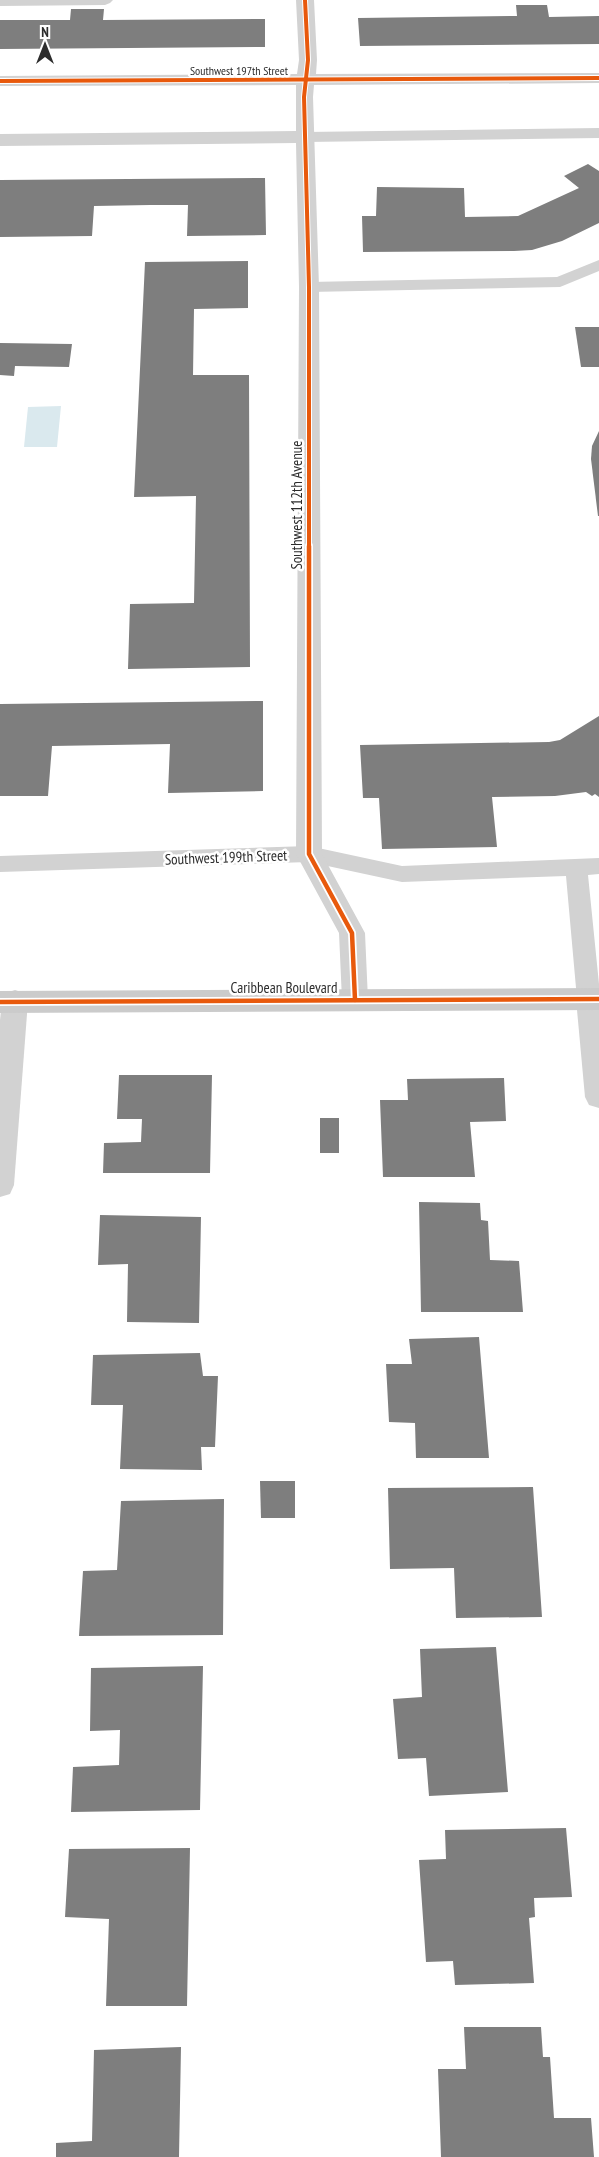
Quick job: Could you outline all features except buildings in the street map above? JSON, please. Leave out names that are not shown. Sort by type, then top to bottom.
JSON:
[{"type":"street","name":"Southwest 112th Avenue","points":[[305,0],[308,60],[306,137],[309,287],[309,854],[352,933],[355,1000]]},
{"type":"street","name":"Southwest 197th Street","points":[[0,82],[599,78]]},
{"type":"street","points":[[0,140],[306,137]]},
{"type":"street","points":[[594,999],[599,1097]]},
{"type":"street","name":"Caribbean Boulevard","points":[[8,1001],[594,999]]},
{"type":"street","points":[[0,1186],[8,1001]]},
{"type":"lane","points":[[0,1],[105,0]]},
{"type":"lane","points":[[306,137],[599,134]]},
{"type":"lane","points":[[309,287],[560,282],[599,265]]},
{"type":"lane","name":"Southwest 199th Street","points":[[0,864],[309,854],[402,874],[599,866]]},
{"type":"lane","points":[[576,867],[594,999]]},
{"type":"shaded area","points":[[61,406],[57,447],[24,447],[28,407]]},
{"type":"cycle path","points":[[305,0],[308,60],[304,97],[309,287],[309,854],[352,933],[355,1000]]},
{"type":"cycle path","points":[[0,81],[599,78]]},
{"type":"cycle path","points":[[0,1002],[599,999]]}]
